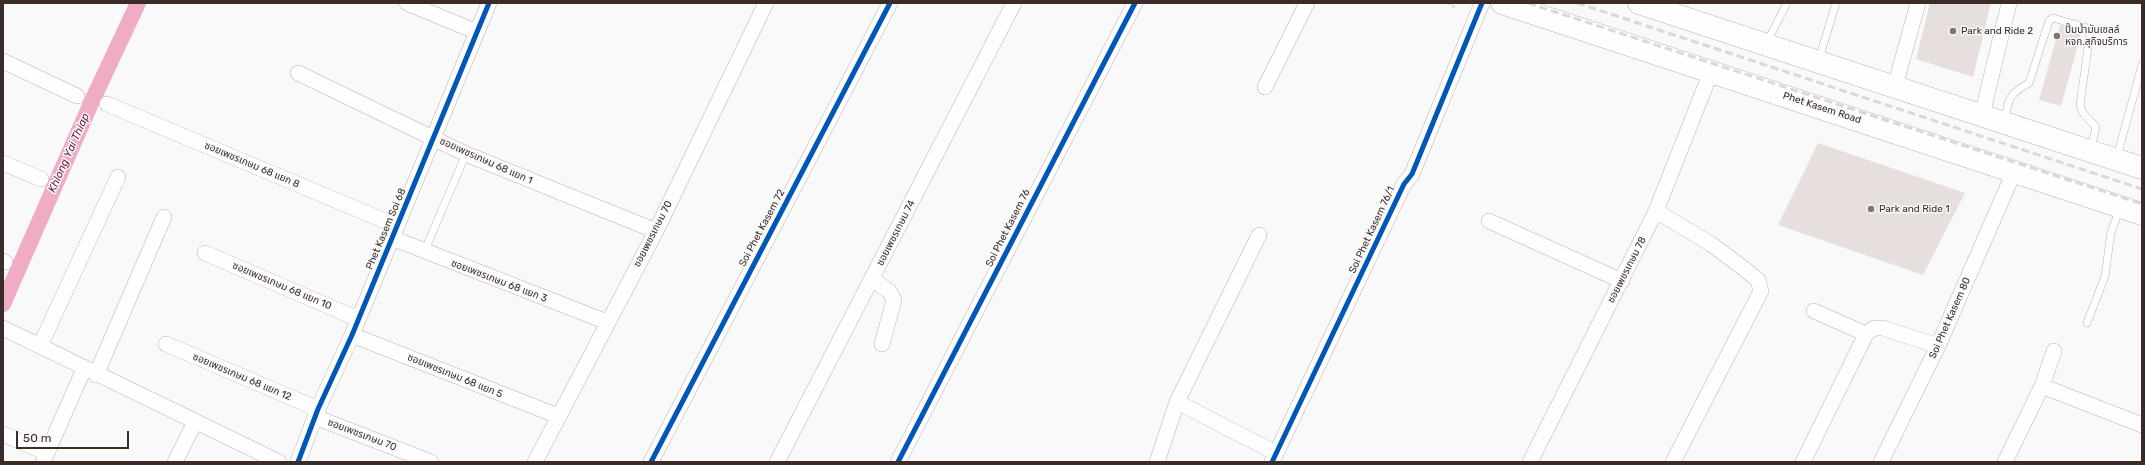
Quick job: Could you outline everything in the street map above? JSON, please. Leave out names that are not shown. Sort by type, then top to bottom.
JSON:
[{"type":"main road","name":"Phet Kasem Road","points":[[1502,3],[2142,214]]},
{"type":"main road","points":[[1640,3],[1675,8],[1766,44],[2142,168]]},
{"type":"street","points":[[407,3],[477,32]]},
{"type":"street","name":"Phet Kasem Soi 68","points":[[298,462],[316,413],[352,335],[489,3]]},
{"type":"street","name":"ซอยเพชรเกษม 70","points":[[535,462],[656,231],[766,3]]},
{"type":"street","name":"Soi Phet Kasem 72","points":[[651,462],[890,3]]},
{"type":"street","name":"ซอยเพชรเกษม 74","points":[[777,462],[1014,3]]},
{"type":"street","name":"Soi Phet Kasem 76","points":[[898,462],[1135,3]]},
{"type":"street","points":[[1265,87],[1307,3]]},
{"type":"street","name":"Soi Phet Kasem 76/1","points":[[1274,458],[1404,184],[1412,174],[1482,3]]},
{"type":"street","points":[[1895,86],[1918,3]]},
{"type":"street","points":[[1982,115],[2009,3]]},
{"type":"street","points":[[3,62],[76,96]]},
{"type":"street","name":"ซอยเพชรเกษม 78","points":[[1530,462],[1656,211],[1711,72]]},
{"type":"street","name":"ซอยเพชรเกษม 68 แยก 1","points":[[298,73],[466,154],[656,231]]},
{"type":"street","name":"ซอยเพชรเกษม 68 แยก 8","points":[[107,104],[394,232]]},
{"type":"street","points":[[3,162],[41,179]]},
{"type":"street","name":"Soi Phet Kasem 80","points":[[1881,462],[1938,346],[2014,172]]},
{"type":"street","points":[[40,346],[118,177]]},
{"type":"street","points":[[1656,211],[1711,244],[1747,271],[1758,280],[1761,291],[1674,462]]},
{"type":"street","points":[[3,434],[45,458],[90,372],[164,217]]},
{"type":"street","points":[[1489,221],[1622,281]]},
{"type":"street","name":"ซอยเพชรเกษม 68 แยก 3","points":[[394,232],[424,252],[607,322]]},
{"type":"street","points":[[1157,462],[1177,402],[1259,235]]},
{"type":"street","name":"ซอยเพชรเกษม 68 แยก 10","points":[[205,253],[358,319]]},
{"type":"street","points":[[872,279],[889,292],[894,300],[882,344]]},
{"type":"street","points":[[1814,312],[1866,334]]},
{"type":"street","points":[[3,328],[90,372],[280,462]]},
{"type":"street","points":[[1803,462],[1866,334],[1874,328],[1883,328],[1938,346]]},
{"type":"street","name":"ซอยเพชรเกษม 68 แยก 5","points":[[352,335],[558,416]]},
{"type":"street","name":"ซอยเพชรเกษม 68 แยก 12","points":[[166,344],[316,413]]},
{"type":"street","points":[[2004,462],[2042,386],[2054,351]]},
{"type":"street","points":[[2042,386],[2142,425]]},
{"type":"street","points":[[1177,402],[1274,458]]},
{"type":"street","name":"ซอยเพชรเกษม 70","points":[[316,413],[431,462]]},
{"type":"street","points":[[175,462],[195,422]]},
{"type":"lane","points":[[1766,44],[1786,3]]},
{"type":"lane","points":[[1818,61],[1836,3]]},
{"type":"lane","points":[[2005,123],[2008,101],[2014,91],[2029,83],[2049,21],[2053,18],[2085,27],[2090,33],[2080,105],[2083,113],[2096,127],[2090,151]]},
{"type":"lane","points":[[2116,159],[2142,65]]},
{"type":"lane","points":[[424,252],[466,154]]},
{"type":"lane","points":[[2087,323],[2105,276],[2111,232],[2121,207]]},
{"type":"path","points":[[1448,3],[1456,8]]},
{"type":"building","name":"Park and Ride 2","points":[[1930,3],[1991,3],[1973,77],[1916,59]]},
{"type":"building","points":[[2060,25],[2082,31],[2061,106],[2039,100]]},
{"type":"building","name":"Park and Ride 1","points":[[1818,143],[1965,193],[1923,275],[1778,225]]},
{"type":"waterway","name":"Khlong Yai Thiap","points":[[3,304],[92,101],[138,3]]},
{"type":"railway","points":[[1528,3],[2142,204]]},
{"type":"railway","points":[[1577,3],[2142,189]]},
{"type":"cycle path","points":[[298,462],[318,409],[352,335],[489,3]]},
{"type":"cycle path","points":[[651,462],[890,3]]},
{"type":"cycle path","points":[[898,462],[1135,3]]},
{"type":"cycle path","points":[[1272,462],[1404,184],[1412,174],[1482,3]]},
{"type":"place","name":"Park and Ride 2","points":[[1953,31]]},
{"type":"place","name":"ปั๊มน้ำมันเชลล์ หจก.สุกิจบริการ","points":[[2057,36]]},
{"type":"place","name":"Park and Ride 1","points":[[1871,209]]}]
